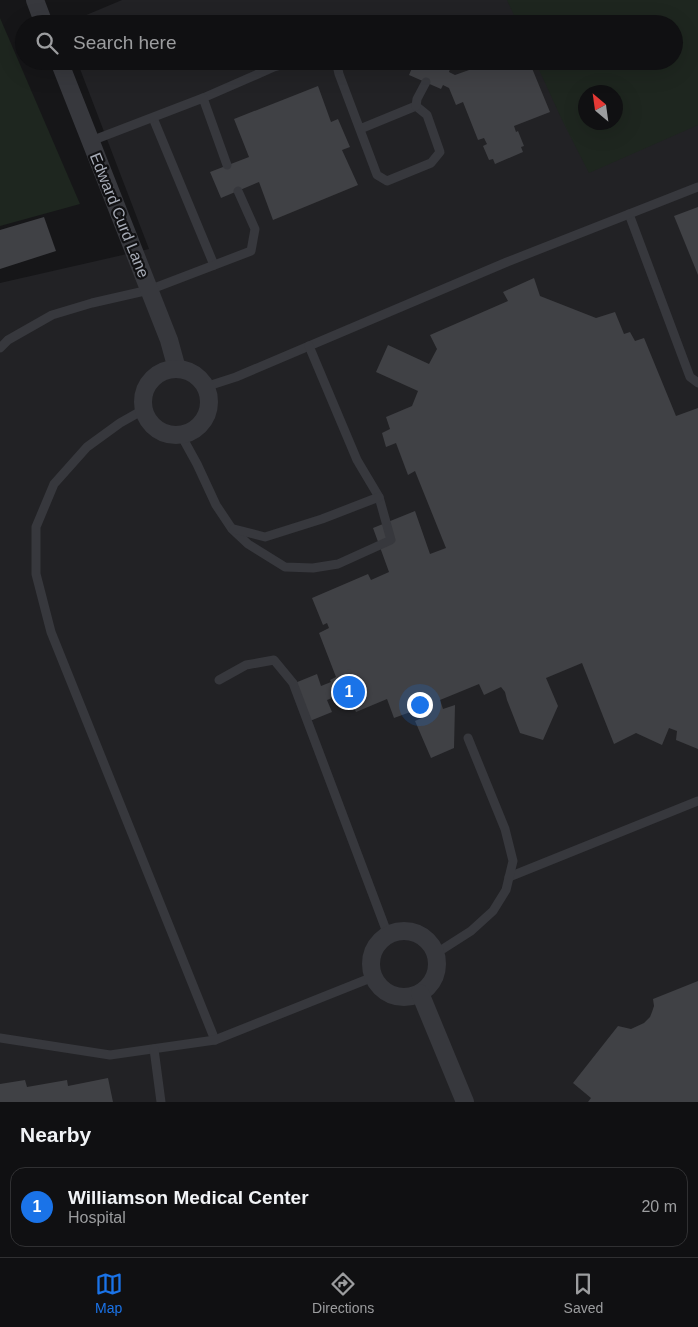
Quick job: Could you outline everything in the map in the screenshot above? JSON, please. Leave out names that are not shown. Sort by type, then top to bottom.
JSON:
[{"type":"street","points":[[35,0],[41,15]]},
{"type":"street","name":"Edward Curd Lane","points":[[63,70],[169,340],[177,369]]},
{"type":"street","points":[[177,369],[193,374],[205,387],[208,411],[202,422],[193,430],[181,435],[169,435],[158,430],[148,422],[143,410],[143,398],[146,387],[154,377],[165,371],[177,369]]},
{"type":"street","points":[[407,931],[424,938],[435,954],[437,966],[434,977],[420,993],[406,997],[393,996],[381,988],[373,977],[371,958],[374,949],[380,941],[397,932],[407,931]]},
{"type":"street","points":[[420,993],[465,1102]]},
{"type":"lane","points":[[91,142],[203,98],[267,70]]},
{"type":"lane","points":[[339,70],[377,175],[387,181],[431,163],[440,152],[427,115],[416,106]]},
{"type":"lane","points":[[416,106],[416,99],[426,82]]},
{"type":"lane","points":[[203,98],[228,165]]},
{"type":"lane","points":[[360,129],[416,106]]},
{"type":"lane","points":[[153,118],[214,265]]},
{"type":"lane","points":[[205,387],[309,346],[507,262],[698,187]]},
{"type":"lane","points":[[0,348],[8,340],[52,315],[92,303],[149,290],[251,251],[255,229],[238,191]]},
{"type":"lane","points":[[629,214],[690,377],[698,383]]},
{"type":"lane","points":[[181,435],[198,464],[216,505],[232,529],[248,544],[285,567],[313,568],[338,564],[391,540],[379,497],[357,460],[309,346]]},
{"type":"lane","points":[[143,410],[120,423],[87,447],[54,484],[36,527],[36,574],[51,632],[215,1040]]},
{"type":"lane","points":[[232,529],[265,537],[322,519],[379,497]]},
{"type":"lane","points":[[219,680],[246,665],[274,660],[293,683],[388,936]]},
{"type":"lane","points":[[435,954],[471,931],[493,911],[506,890],[512,861],[505,829],[468,738]]},
{"type":"lane","points":[[509,877],[698,801]]},
{"type":"lane","points":[[0,1038],[110,1055],[215,1040],[373,977]]},
{"type":"lane","points":[[154,1048],[161,1102]]},
{"type":"shaded area","points":[[122,0],[525,0],[531,15],[86,15]]},
{"type":"shaded area","points":[[507,0],[698,0],[698,125],[589,173],[539,70],[683,70],[683,15],[514,15]]},
{"type":"shaded area","points":[[0,18],[15,53],[15,70],[22,70],[80,204],[0,226]]},
{"type":"shaded area","points":[[80,70],[555,70],[582,138],[601,130],[623,130],[623,121],[698,90],[698,1102],[0,1102],[0,283],[149,249]]},
{"type":"building","points":[[411,70],[450,70],[449,72],[455,75],[469,70],[533,70],[550,112],[514,126],[524,146],[521,147],[523,152],[495,164],[493,159],[489,160],[483,146],[487,144],[484,138],[478,140],[463,102],[456,105],[449,88],[443,85],[441,89],[409,75]]},
{"type":"building","points":[[318,86],[331,122],[338,119],[350,147],[342,150],[358,185],[273,220],[259,182],[221,198],[210,172],[249,157],[234,119]]},
{"type":"building","points":[[698,207],[698,275],[674,216]]},
{"type":"building","points":[[44,217],[56,251],[0,269],[0,230]]},
{"type":"building","points":[[534,278],[540,296],[596,318],[615,312],[624,334],[630,332],[635,341],[644,338],[676,416],[698,408],[698,749],[676,740],[677,731],[669,728],[662,745],[636,733],[614,744],[582,663],[546,678],[558,706],[543,740],[520,733],[505,692],[501,687],[484,695],[479,684],[440,700],[443,709],[455,705],[454,748],[431,758],[415,721],[430,714],[427,706],[394,718],[387,699],[356,712],[350,699],[352,698],[351,693],[327,700],[332,712],[305,723],[290,685],[317,674],[321,686],[331,682],[330,680],[336,677],[319,633],[329,628],[327,623],[323,625],[312,598],[368,574],[371,580],[389,572],[373,528],[415,511],[430,554],[446,548],[415,471],[408,475],[396,443],[386,447],[382,433],[390,429],[386,417],[412,406],[418,391],[376,372],[388,345],[429,364],[437,349],[430,335],[508,301],[503,292]]},
{"type":"building","points":[[698,981],[698,1102],[588,1102],[591,1098],[573,1083],[618,1026],[631,1029],[644,1023],[652,1012],[654,1006],[653,999]]},
{"type":"building","points":[[108,1078],[113,1102],[0,1102],[0,1084],[25,1080],[27,1087],[67,1080],[68,1086]]},
{"type":"place","name":"Williamson Medical Center","points":[[349,692]]}]
